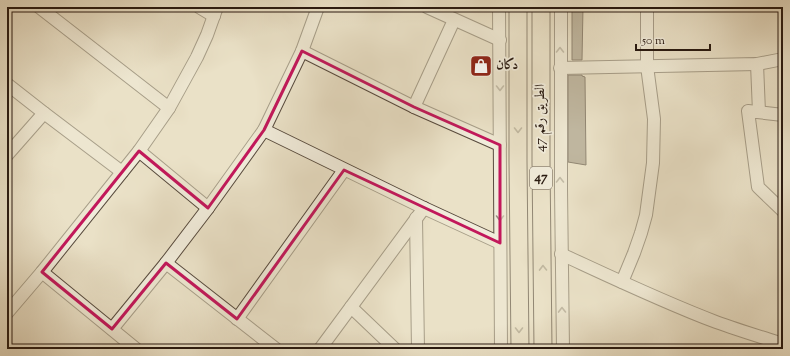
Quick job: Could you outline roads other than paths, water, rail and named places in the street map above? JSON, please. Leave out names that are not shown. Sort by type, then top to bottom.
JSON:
[{"type":"highway","name":"الطريق رقم 47","points":[[518,7],[520,349]]},
{"type":"highway","name":"الطريق رقم 47","points":[[541,7],[541,162],[544,349]]},
{"type":"street","points":[[39,7],[169,108]]},
{"type":"street","points":[[7,313],[42,272],[139,151],[169,108],[197,57],[215,11],[199,7]]},
{"type":"street","points":[[112,329],[166,263],[264,130],[302,51],[318,7]]},
{"type":"street","points":[[427,7],[500,40]]},
{"type":"street","points":[[499,7],[501,349]]},
{"type":"street","points":[[561,7],[560,68],[563,349]]},
{"type":"street","points":[[622,282],[641,233],[646,215],[653,163],[654,119],[647,66],[647,7]]},
{"type":"street","points":[[414,107],[454,20]]},
{"type":"street","points":[[302,51],[414,107],[500,145]]},
{"type":"street","points":[[560,68],[757,64],[783,59]]},
{"type":"street","points":[[757,64],[759,112]]},
{"type":"street","points":[[7,84],[122,172]]},
{"type":"street","points":[[783,115],[748,111],[758,187],[783,211]]},
{"type":"street","points":[[7,155],[44,113]]},
{"type":"street","points":[[264,130],[344,170],[500,243]]},
{"type":"street","points":[[139,151],[208,208]]},
{"type":"street","points":[[237,318],[344,170]]},
{"type":"street","points":[[320,349],[424,208]]},
{"type":"street","points":[[416,218],[418,349]]},
{"type":"street","points":[[562,254],[656,298],[749,334],[783,344]]},
{"type":"street","points":[[166,263],[276,349]]},
{"type":"street","points":[[42,272],[136,349]]},
{"type":"street","points":[[351,307],[395,349]]},
{"type":"place","name":"دكان","points":[[481,66]]}]
